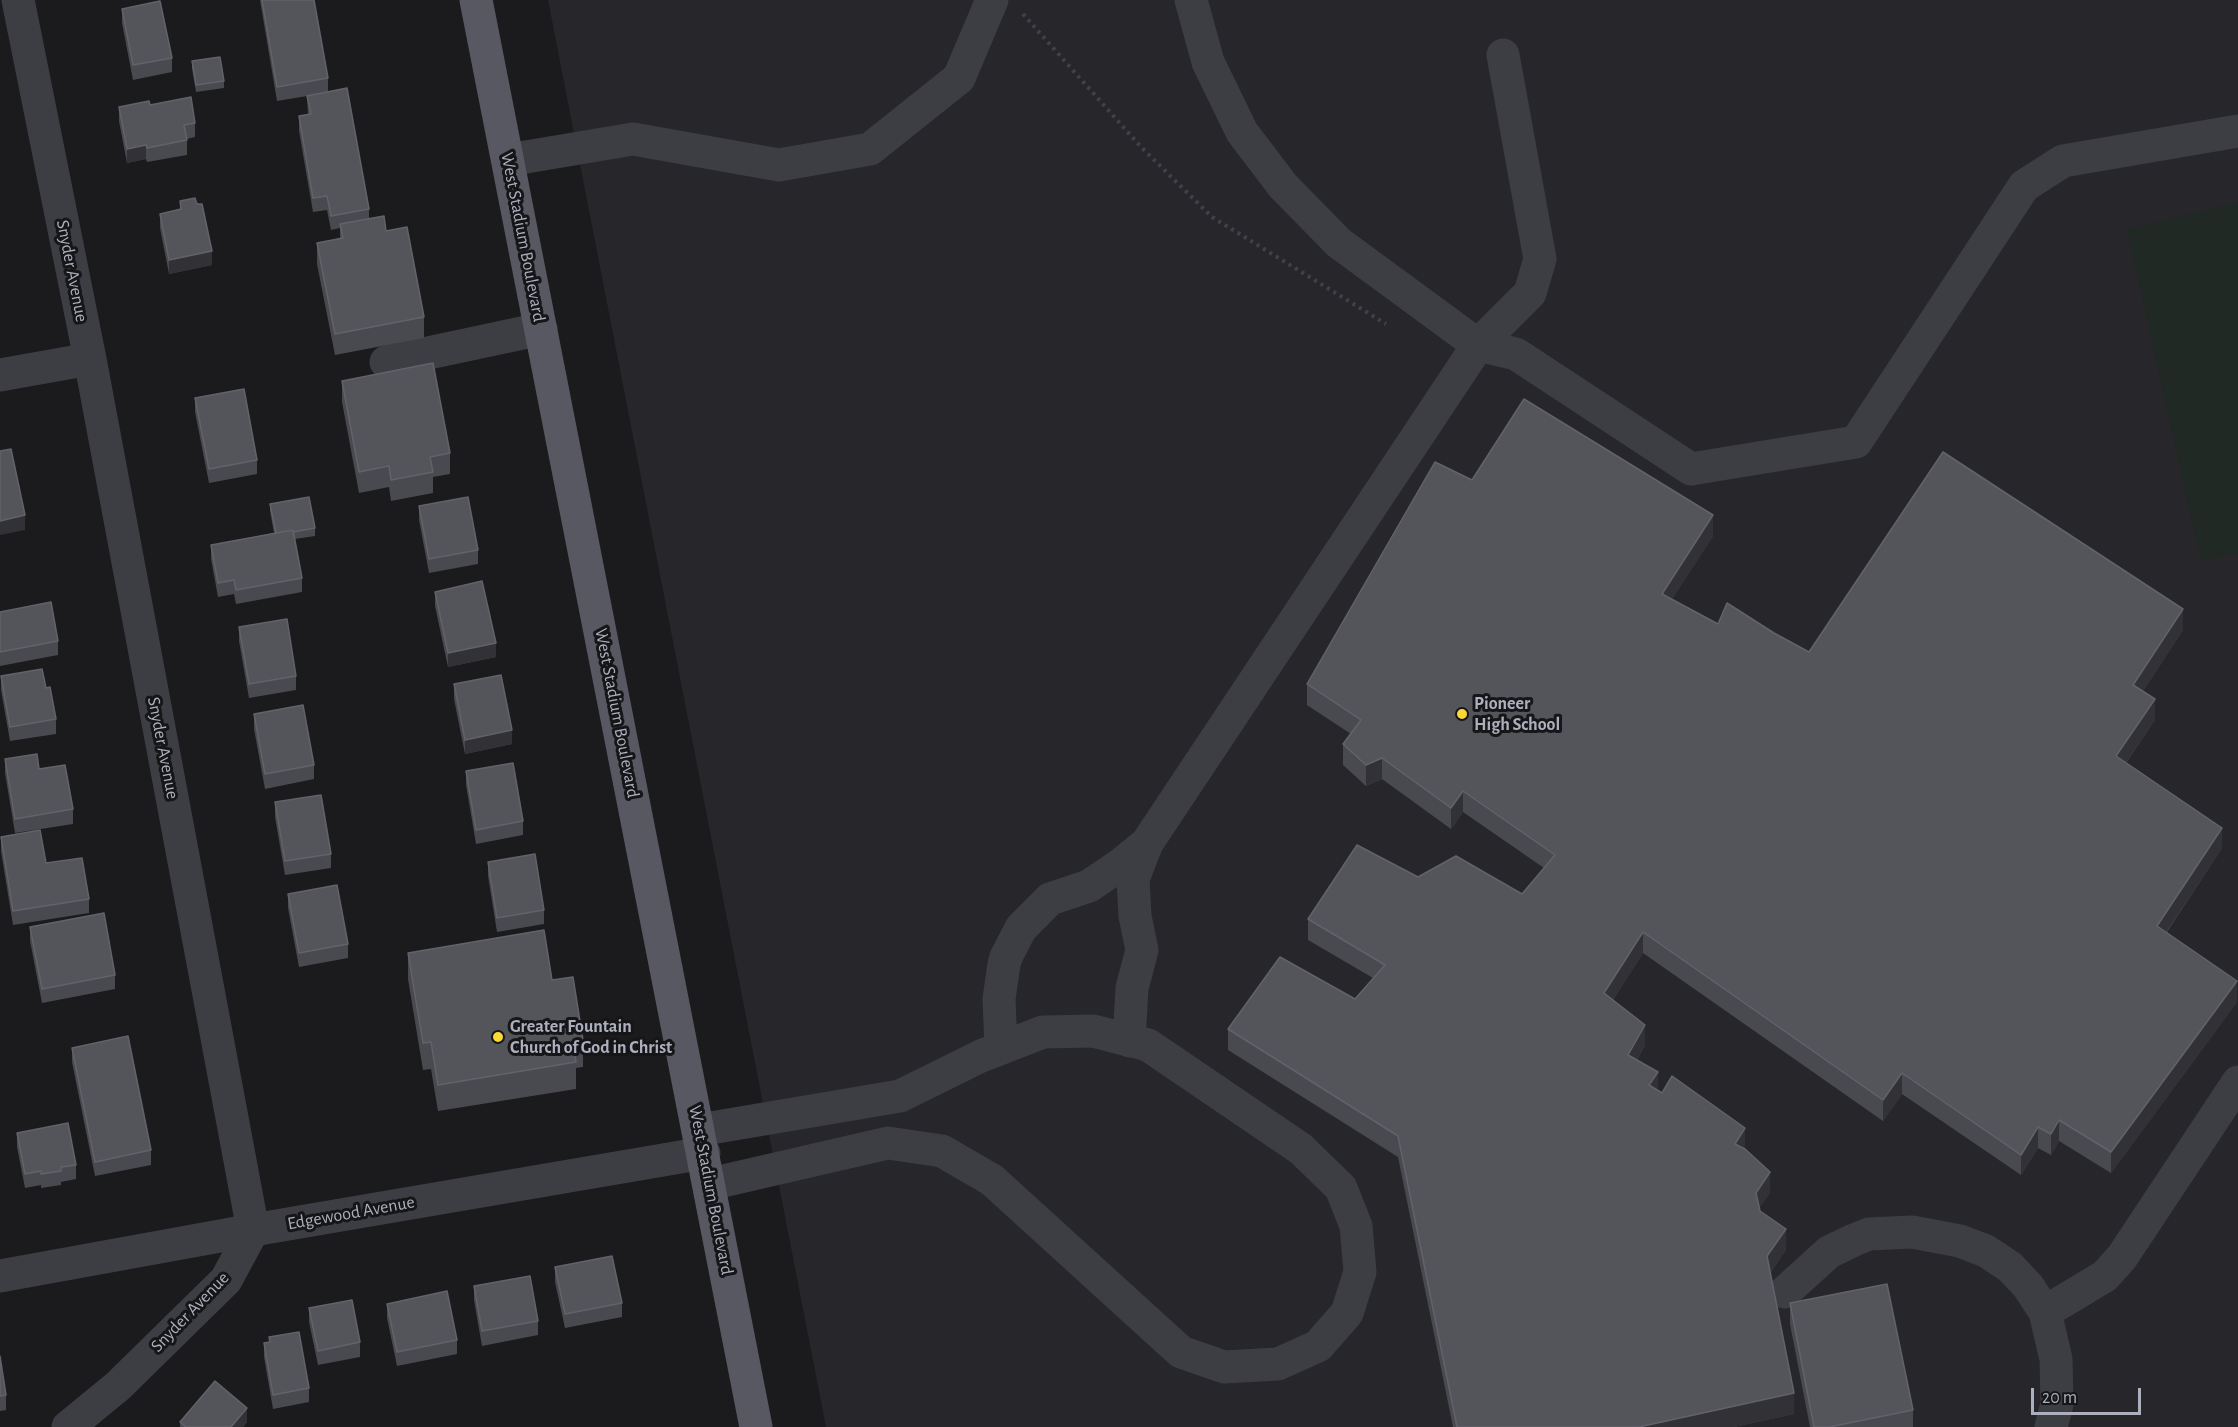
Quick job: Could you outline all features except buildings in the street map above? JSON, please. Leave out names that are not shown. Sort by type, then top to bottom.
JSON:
[{"type":"main road","name":"West Stadium Boulevard","points":[[476,0],[756,1427]]},
{"type":"street","name":"Snyder Avenue","points":[[18,0],[90,359],[253,1230],[226,1280],[118,1386],[68,1427]]},
{"type":"street","points":[[1191,0],[1208,62],[1242,132],[1283,186],[1340,243],[1478,345],[1516,354],[1690,469],[1856,442],[2024,186],[2063,161],[2238,131]]},
{"type":"street","points":[[508,160],[633,139],[779,165],[870,149],[959,78],[1005,4]]},
{"type":"street","points":[[1129,1041],[1132,988],[1142,950],[1135,916],[1133,879],[1147,843],[1478,345],[1530,293],[1540,259],[1503,56]]},
{"type":"street","points":[[386,362],[541,329]]},
{"type":"street","points":[[0,375],[90,359]]},
{"type":"street","points":[[1001,1048],[999,1002],[1004,964],[1021,928],[1050,898],[1089,886],[1147,843]]},
{"type":"street","points":[[1093,1031],[1148,1046],[1301,1149],[1341,1188],[1356,1226],[1360,1272],[1347,1313],[1318,1346],[1278,1364],[1224,1367],[1181,1352],[992,1180],[942,1151],[888,1143],[704,1156],[900,1096],[981,1056],[1042,1032],[1093,1031]]},
{"type":"street","points":[[2045,1312],[2105,1276],[2122,1257],[2238,1082]]},
{"type":"street","name":"Edgewood Avenue","points":[[0,1276],[253,1230],[704,1156]]},
{"type":"street","points":[[1785,1292],[1829,1252],[1869,1234],[1912,1232],[1960,1241],[1986,1251],[2010,1267],[2028,1286],[2045,1312],[2056,1359],[2057,1404],[2051,1427]]},
{"type":"path","points":[[1005,4],[1141,147],[1212,217],[1394,329]]},
{"type":"shaded area","name":"Pioneer High School","points":[[548,0],[2238,0],[2238,1427],[826,1427]]},
{"type":"shaded area","points":[[2238,203],[2238,553],[2201,561],[2127,229]]},
{"type":"place","name":"Pioneer High School","points":[[1462,714]]},
{"type":"place","name":"Greater Fountain Church of God in Christ","points":[[498,1037]]}]
